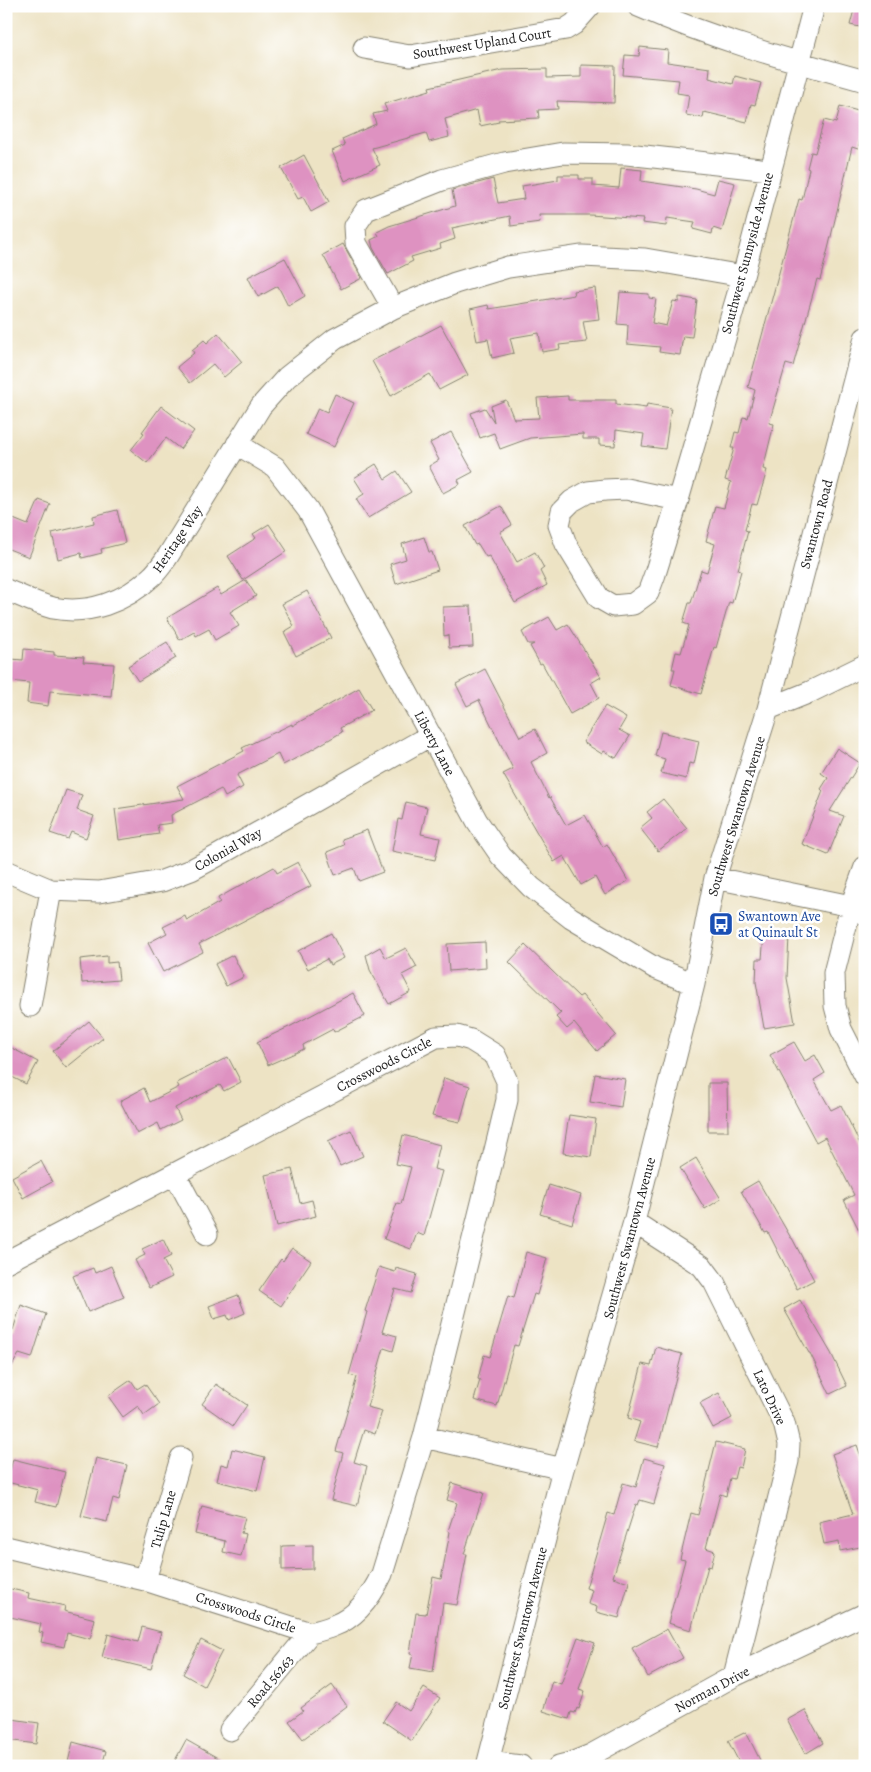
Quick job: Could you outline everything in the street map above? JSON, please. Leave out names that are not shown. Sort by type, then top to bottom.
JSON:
[{"type":"street","name":"Southwest Upland Court","points":[[364,48],[410,56],[566,29],[574,24],[590,6]]},
{"type":"street","points":[[638,6],[664,18],[751,48],[865,81]]},
{"type":"street","name":"Southwest Sunnyside Avenue","points":[[678,500],[626,489],[605,490],[588,492],[572,501],[562,512],[559,525],[566,544],[599,598],[613,606],[633,604],[648,593],[678,500],[743,276],[814,6]]},
{"type":"street","points":[[393,308],[356,243],[355,226],[366,210],[442,180],[504,163],[564,153],[627,154],[770,170]]},
{"type":"street","name":"Heritage Way","points":[[6,590],[50,607],[66,610],[100,607],[127,596],[152,577],[168,556],[261,406],[287,377],[335,339],[393,308],[455,283],[508,267],[582,256],[645,259],[743,276]]},
{"type":"street","name":"Swantown Road","points":[[768,709],[865,338]]},
{"type":"street","name":"Liberty Lane","points":[[237,444],[275,467],[296,491],[477,820],[501,856],[530,887],[572,918],[654,968],[694,984]]},
{"type":"street","points":[[768,709],[810,692],[865,665]]},
{"type":"street","name":"Southwest Swantown Avenue","points":[[488,1764],[563,1469],[634,1222],[694,984],[715,878],[768,709]]},
{"type":"street","name":"Colonial Way","points":[[6,871],[51,890],[99,892],[162,881],[191,870],[431,735]]},
{"type":"street","points":[[865,867],[858,910],[834,973],[835,1006],[841,1029],[865,1076]]},
{"type":"street","points":[[715,878],[858,910]]},
{"type":"street","points":[[30,1006],[51,890]]},
{"type":"street","name":"Crosswoods Circle","points":[[6,1262],[436,1037],[457,1036],[471,1040],[495,1055],[507,1082],[507,1100],[424,1437],[382,1574],[372,1594],[352,1614],[335,1626],[310,1633],[145,1580],[6,1547]]},
{"type":"street","points":[[175,1174],[207,1234]]},
{"type":"street","name":"Lato Drive","points":[[634,1222],[702,1266],[714,1282],[784,1423],[789,1444],[788,1461],[734,1676]]},
{"type":"street","points":[[424,1437],[563,1469]]},
{"type":"street","name":"Tulip Lane","points":[[145,1580],[181,1458]]},
{"type":"street","name":"Norman Drive","points":[[559,1766],[591,1755],[734,1676],[865,1614]]},
{"type":"street","name":"Road 56263","points":[[230,1730],[310,1633]]},
{"type":"street","points":[[488,1764],[520,1766]]},
{"type":"building","points":[[855,6],[865,6],[865,28],[850,25]]},
{"type":"building","points":[[640,47],[668,50],[667,62],[710,68],[709,78],[733,84],[735,76],[761,83],[755,105],[751,104],[747,122],[704,112],[703,118],[686,115],[689,95],[677,93],[679,80],[623,75],[625,55],[639,56]]},
{"type":"building","points":[[581,65],[615,66],[614,103],[557,101],[558,109],[538,110],[539,118],[498,120],[499,122],[480,126],[477,110],[445,119],[449,137],[429,142],[426,133],[372,148],[380,165],[345,181],[332,151],[345,145],[342,139],[376,124],[373,114],[387,111],[384,104],[430,90],[429,87],[502,70],[547,69],[547,78],[581,77]]},
{"type":"building","points":[[840,106],[865,113],[865,124],[858,149],[852,147],[820,280],[817,279],[793,366],[786,364],[769,423],[774,424],[763,469],[767,470],[757,505],[752,504],[745,530],[748,531],[738,570],[741,571],[732,603],[729,602],[716,648],[714,647],[701,694],[671,685],[675,669],[672,669],[676,652],[681,653],[689,625],[683,623],[689,603],[691,603],[701,570],[707,572],[715,544],[706,541],[715,506],[724,508],[731,482],[725,480],[734,448],[731,448],[735,432],[739,433],[743,417],[748,418],[755,390],[748,387],[799,199],[802,200],[811,152],[815,153],[824,120],[836,123]]},
{"type":"building","points":[[304,155],[329,202],[311,212],[303,197],[298,199],[281,168]]},
{"type":"building","points":[[621,168],[642,170],[641,181],[696,189],[714,194],[718,179],[735,183],[722,231],[713,228],[712,234],[693,229],[695,222],[667,218],[666,226],[642,223],[643,219],[590,215],[539,215],[540,222],[511,226],[510,216],[452,228],[455,239],[440,244],[441,248],[411,257],[413,261],[388,274],[373,248],[371,240],[379,236],[377,232],[389,226],[455,206],[452,190],[493,179],[498,203],[524,199],[522,186],[558,180],[558,175],[579,175],[579,179],[593,179],[593,186],[619,188]]},
{"type":"building","points":[[343,244],[362,278],[341,289],[323,255]]},
{"type":"building","points":[[285,258],[305,296],[288,306],[278,286],[258,297],[248,277]]},
{"type":"building","points":[[595,288],[599,319],[583,321],[587,342],[559,345],[560,349],[542,352],[539,333],[510,338],[514,353],[492,358],[488,339],[477,341],[470,309],[488,305],[489,309],[574,295],[573,291]]},
{"type":"building","points":[[620,292],[649,294],[649,298],[656,299],[652,323],[666,326],[673,301],[679,302],[679,297],[697,300],[692,337],[683,336],[680,355],[659,352],[660,347],[627,344],[628,325],[617,324]]},
{"type":"building","points":[[441,325],[468,375],[439,390],[430,374],[391,396],[372,361]]},
{"type":"building","points":[[218,333],[242,362],[224,377],[213,364],[190,383],[177,367],[194,353],[192,350],[204,340],[207,343]]},
{"type":"building","points":[[335,394],[354,403],[334,447],[306,434],[318,408],[327,412]]},
{"type":"building","points":[[568,396],[568,400],[616,400],[616,404],[646,408],[647,404],[671,408],[665,449],[642,446],[644,434],[616,430],[615,446],[599,445],[599,439],[583,439],[583,434],[530,438],[500,449],[494,433],[480,438],[471,413],[485,408],[494,422],[491,406],[506,400],[514,419],[539,418],[537,398]]},
{"type":"building","points":[[161,406],[194,431],[180,449],[166,438],[147,463],[131,450]]},
{"type":"building","points":[[451,432],[473,472],[458,480],[460,484],[443,493],[429,466],[439,460],[430,443]]},
{"type":"building","points":[[376,464],[385,479],[397,471],[411,492],[368,518],[356,499],[364,494],[354,478]]},
{"type":"building","points":[[39,500],[50,504],[29,557],[6,548],[6,516],[28,525]]},
{"type":"building","points":[[501,506],[512,525],[500,532],[517,562],[535,552],[544,568],[540,571],[547,585],[515,603],[489,556],[486,557],[478,544],[475,545],[465,526]]},
{"type":"building","points":[[117,510],[125,543],[101,549],[102,553],[82,558],[81,553],[58,559],[52,533],[94,523],[93,516]]},
{"type":"building","points":[[269,524],[287,551],[243,580],[228,556],[256,538],[253,534]]},
{"type":"building","points":[[424,537],[429,552],[432,552],[438,570],[396,584],[390,564],[406,559],[402,544]]},
{"type":"building","points":[[246,580],[256,596],[230,612],[239,626],[215,640],[209,629],[196,636],[194,632],[180,640],[167,618],[217,588],[221,595]]},
{"type":"building","points":[[307,591],[331,638],[296,656],[284,632],[294,626],[282,604]]},
{"type":"building","points":[[471,606],[473,647],[449,648],[448,635],[444,636],[443,607]]},
{"type":"building","points":[[549,617],[557,630],[568,624],[601,677],[591,683],[599,698],[570,714],[542,663],[540,664],[530,646],[534,644],[528,644],[522,632]]},
{"type":"building","points":[[167,642],[176,658],[138,681],[128,666]]},
{"type":"building","points":[[24,649],[54,652],[54,655],[84,657],[83,662],[114,664],[111,696],[50,691],[48,706],[27,703],[29,683],[9,681],[11,659],[23,660]]},
{"type":"building","points":[[485,669],[520,737],[535,729],[547,753],[531,762],[549,798],[566,825],[585,815],[603,847],[607,844],[628,881],[605,895],[595,877],[581,885],[564,856],[554,862],[503,774],[513,769],[479,700],[467,706],[456,684]]},
{"type":"building","points":[[359,688],[372,710],[340,728],[342,732],[283,765],[278,754],[237,775],[243,787],[225,797],[221,789],[171,815],[172,823],[157,825],[159,834],[119,840],[115,809],[184,799],[177,786],[244,751],[242,748],[292,724],[292,726]]},
{"type":"building","points":[[605,706],[626,718],[619,730],[630,736],[616,758],[604,751],[602,754],[583,742]]},
{"type":"building","points":[[661,732],[699,741],[694,764],[689,763],[686,779],[661,773],[665,759],[655,756]]},
{"type":"building","points":[[837,748],[860,763],[830,811],[844,816],[828,855],[802,844],[823,791],[821,789],[828,778],[821,773]]},
{"type":"building","points":[[66,790],[82,795],[77,810],[94,816],[86,838],[71,832],[68,839],[50,833]]},
{"type":"building","points":[[663,799],[687,828],[658,851],[640,828],[652,818],[647,812]]},
{"type":"building","points":[[406,802],[427,807],[421,834],[440,838],[435,860],[392,851],[398,819],[402,820]]},
{"type":"building","points":[[367,830],[383,872],[359,881],[354,868],[335,875],[327,852],[344,845],[342,839]]},
{"type":"building","points":[[298,862],[311,886],[199,944],[203,952],[163,972],[148,943],[167,933],[163,927],[185,916],[187,921],[220,902],[218,898],[274,867],[277,873]]},
{"type":"building","points":[[331,933],[344,958],[330,965],[327,959],[308,969],[298,951]]},
{"type":"building","points":[[764,934],[789,936],[787,978],[795,1023],[764,1028],[756,982],[757,959],[762,959]]},
{"type":"building","points":[[485,942],[486,968],[449,971],[447,944]]},
{"type":"building","points":[[525,945],[579,997],[582,995],[616,1035],[597,1051],[574,1023],[567,1029],[556,1017],[561,1013],[509,962]]},
{"type":"building","points":[[380,947],[386,958],[406,948],[417,967],[402,975],[411,992],[389,1004],[370,970],[366,955]]},
{"type":"building","points":[[233,955],[244,977],[226,986],[215,964]]},
{"type":"building","points":[[107,956],[107,963],[117,962],[119,980],[82,983],[80,959]]},
{"type":"building","points":[[353,993],[365,1016],[334,1032],[333,1029],[303,1045],[304,1049],[268,1065],[257,1042]]},
{"type":"building","points":[[89,1021],[103,1038],[66,1068],[53,1051]]},
{"type":"building","points":[[794,1042],[805,1061],[815,1055],[825,1073],[814,1080],[831,1110],[841,1105],[865,1154],[865,1242],[844,1200],[854,1195],[825,1137],[816,1142],[770,1055]]},
{"type":"building","points":[[6,1045],[38,1062],[26,1084],[6,1074]]},
{"type":"building","points":[[228,1057],[241,1082],[224,1091],[220,1085],[175,1108],[181,1120],[161,1130],[158,1123],[137,1134],[120,1101],[144,1088],[150,1102],[179,1087],[177,1083]]},
{"type":"building","points":[[595,1074],[625,1079],[621,1107],[590,1102]]},
{"type":"building","points":[[444,1078],[470,1086],[460,1122],[432,1116]]},
{"type":"building","points":[[708,1083],[727,1083],[728,1131],[708,1131]]},
{"type":"building","points":[[569,1115],[596,1119],[591,1157],[563,1153]]},
{"type":"building","points":[[351,1130],[363,1156],[340,1166],[328,1141]]},
{"type":"building","points":[[403,1135],[440,1145],[434,1169],[442,1171],[424,1236],[417,1233],[411,1249],[384,1239],[397,1203],[401,1204],[411,1167],[396,1164]]},
{"type":"building","points":[[696,1158],[721,1199],[705,1209],[680,1168]]},
{"type":"building","points":[[41,1161],[52,1182],[23,1198],[12,1177]]},
{"type":"building","points":[[292,1169],[300,1203],[312,1200],[316,1216],[277,1226],[265,1175]]},
{"type":"building","points":[[758,1181],[792,1238],[814,1280],[797,1289],[768,1232],[765,1233],[741,1191]]},
{"type":"building","points":[[549,1185],[581,1195],[572,1224],[540,1214]]},
{"type":"building","points":[[163,1239],[171,1256],[163,1260],[172,1277],[149,1288],[135,1260],[145,1255],[142,1249]]},
{"type":"building","points":[[292,1248],[311,1261],[281,1306],[259,1291],[281,1259],[283,1261]]},
{"type":"building","points":[[526,1252],[547,1258],[537,1295],[534,1294],[518,1346],[514,1345],[497,1406],[474,1400],[480,1380],[478,1379],[484,1355],[490,1357],[508,1296],[514,1298]]},
{"type":"building","points":[[111,1266],[124,1297],[88,1312],[73,1276],[93,1268],[95,1273]]},
{"type":"building","points":[[379,1267],[395,1272],[396,1268],[417,1274],[411,1293],[395,1289],[382,1332],[397,1336],[393,1351],[384,1348],[367,1407],[382,1411],[375,1434],[364,1430],[354,1462],[367,1466],[357,1506],[331,1500],[343,1453],[336,1451],[357,1377],[349,1375],[367,1312],[365,1311]]},
{"type":"building","points":[[238,1295],[245,1313],[229,1320],[227,1315],[214,1319],[209,1306]]},
{"type":"building","points":[[800,1300],[831,1353],[847,1386],[830,1394],[810,1353],[784,1309]]},
{"type":"building","points":[[21,1305],[46,1314],[32,1358],[19,1354],[6,1376],[6,1328],[13,1330]]},
{"type":"building","points":[[656,1347],[682,1354],[658,1447],[634,1441],[640,1422],[628,1418],[642,1364],[651,1366]]},
{"type":"building","points":[[131,1380],[137,1389],[145,1384],[159,1404],[144,1415],[138,1406],[123,1417],[108,1396]]},
{"type":"building","points":[[216,1384],[247,1405],[233,1426],[202,1404]]},
{"type":"building","points":[[719,1393],[732,1418],[713,1428],[700,1403]]},
{"type":"building","points":[[716,1442],[745,1449],[741,1468],[737,1467],[734,1479],[730,1478],[726,1496],[720,1494],[706,1548],[715,1551],[711,1567],[708,1566],[691,1630],[668,1623],[685,1560],[680,1559],[691,1513],[698,1515]]},
{"type":"building","points":[[857,1445],[865,1468],[865,1546],[840,1551],[839,1541],[824,1544],[819,1522],[853,1514],[832,1454]]},
{"type":"building","points":[[232,1449],[265,1457],[257,1491],[217,1481],[221,1464],[228,1466]]},
{"type":"building","points":[[96,1458],[127,1465],[119,1500],[113,1498],[107,1522],[81,1516]]},
{"type":"building","points":[[644,1458],[665,1464],[654,1504],[640,1500],[638,1505],[636,1504],[613,1577],[629,1582],[619,1618],[596,1612],[597,1607],[588,1604],[592,1590],[586,1588],[608,1513],[614,1515],[623,1483],[636,1487]]},
{"type":"building","points":[[13,1459],[65,1472],[56,1507],[35,1502],[38,1490],[7,1482]]},
{"type":"building","points":[[452,1483],[484,1493],[464,1554],[467,1554],[457,1605],[443,1603],[433,1672],[410,1668],[413,1654],[410,1653],[416,1613],[426,1614],[433,1577],[441,1579],[450,1532],[448,1531],[457,1503],[447,1500]]},
{"type":"building","points":[[202,1506],[245,1517],[241,1533],[246,1534],[241,1556],[223,1552],[225,1541],[195,1534]]},
{"type":"building","points":[[313,1545],[313,1569],[282,1570],[282,1546]]},
{"type":"building","points":[[6,1588],[29,1593],[28,1598],[65,1606],[64,1611],[95,1619],[90,1639],[67,1633],[64,1647],[41,1642],[43,1633],[39,1632],[41,1624],[6,1616]]},
{"type":"building","points":[[142,1627],[161,1632],[151,1669],[102,1657],[108,1634],[138,1642]]},
{"type":"building","points":[[667,1629],[683,1658],[648,1677],[632,1648]]},
{"type":"building","points":[[578,1637],[595,1643],[579,1689],[585,1691],[579,1709],[577,1708],[575,1713],[571,1712],[569,1719],[543,1711],[552,1681],[561,1684]]},
{"type":"building","points":[[201,1640],[222,1651],[204,1686],[183,1674]]},
{"type":"building","points":[[332,1685],[347,1706],[303,1739],[289,1721],[303,1711],[301,1708]]},
{"type":"building","points":[[424,1688],[440,1698],[412,1741],[383,1721],[396,1702],[409,1711]]},
{"type":"building","points":[[805,1710],[823,1743],[805,1754],[787,1720]]},
{"type":"building","points":[[12,1719],[39,1723],[36,1744],[8,1740]]},
{"type":"building","points":[[746,1732],[763,1766],[741,1766],[728,1741]]},
{"type":"building","points":[[186,1740],[232,1766],[172,1766]]},
{"type":"building","points":[[73,1742],[106,1751],[102,1766],[67,1766]]},
{"type":"place","name":"Swantown Ave at Quinault St","points":[[721,924]]}]
